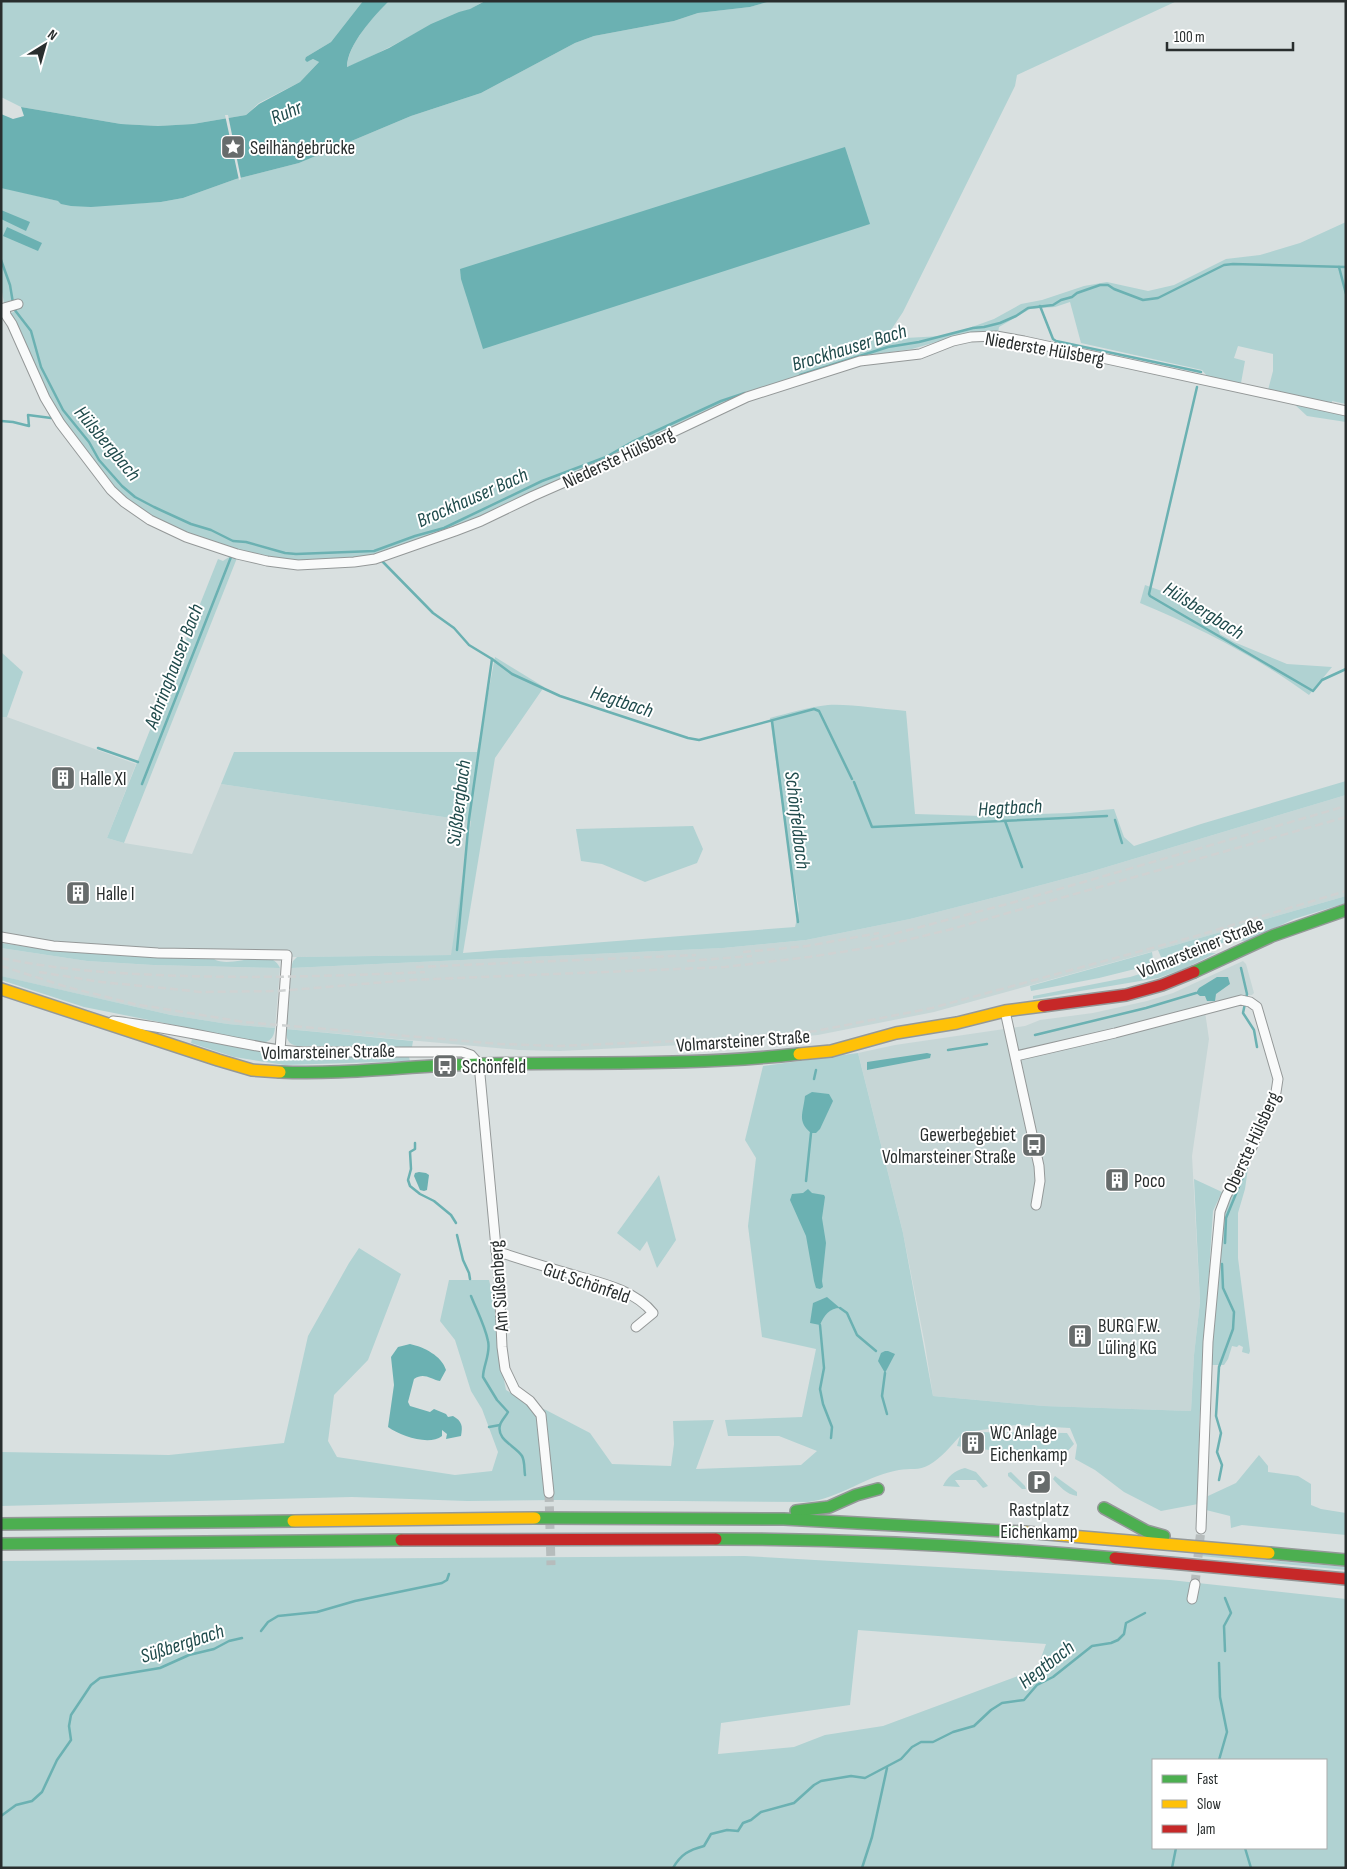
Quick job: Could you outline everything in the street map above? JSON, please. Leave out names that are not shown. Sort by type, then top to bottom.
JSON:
[{"type":"main road","name":"Volmarsteiner Straße","points":[[1,988],[252,1070],[325,1072],[479,1064],[656,1063],[756,1059],[831,1051],[896,1033],[957,1023],[1006,1011],[1126,995],[1162,985],[1207,967],[1243,948],[1272,936],[1346,910]]},
{"type":"main road","points":[[739,1518],[829,1507],[856,1495],[878,1489]]},
{"type":"main road","points":[[1104,1508],[1146,1531],[1192,1545]]},
{"type":"main road","points":[[1,1524],[128,1524],[530,1517],[818,1520],[1027,1532],[1346,1560]]},
{"type":"main road","points":[[1,1544],[512,1538],[804,1539],[1027,1550],[1346,1579]]},
{"type":"street","points":[[3,309],[18,304]]},
{"type":"street","name":"Niederste Hülsberg","points":[[3,309],[12,324],[44,398],[60,424],[111,490],[150,520],[186,537],[237,554],[267,561],[298,565],[375,559],[481,521],[747,397],[860,360],[920,354],[953,341],[971,337],[996,336],[1024,341],[1346,411]]},
{"type":"street","name":"Volmarsteiner Straße","points":[[1,936],[53,946],[110,950],[287,954],[280,1050]]},
{"type":"street","name":"Oberste Hülsberg","points":[[1016,1056],[1115,1033],[1241,1000],[1250,1002],[1257,1007],[1278,1079],[1276,1092],[1253,1145],[1226,1196],[1220,1212],[1208,1342],[1201,1529]]},
{"type":"street","points":[[1006,1011],[1039,1166],[1040,1181],[1036,1205]]},
{"type":"street","name":"Volmarsteiner Straße","points":[[96,1019],[152,1025],[212,1039],[280,1050],[303,1052],[462,1052],[471,1055],[479,1064]]},
{"type":"street","name":"Am Süßenberg","points":[[479,1064],[505,1369],[515,1390],[534,1405],[541,1415],[549,1494]]},
{"type":"street","name":"Gut Schönfeld","points":[[496,1251],[609,1286],[632,1296],[646,1304],[653,1313],[636,1327]]},
{"type":"street","points":[[1192,1599],[1195,1584]]},
{"type":"shaded area","points":[[1,1],[363,1],[331,42],[306,57],[309,61],[313,59],[319,62],[300,82],[259,103],[246,115],[193,124],[158,126],[121,124],[21,107],[1,97]]},
{"type":"shaded area","points":[[389,1],[485,1],[347,67],[348,58],[362,31]]},
{"type":"shaded area","points":[[771,1],[1177,1],[1017,75],[1015,86],[903,312],[889,333],[886,333],[887,339],[942,336],[958,332],[994,319],[1021,304],[1042,300],[1084,286],[1107,282],[1148,291],[1174,285],[1226,259],[1260,255],[1300,243],[1346,222],[1346,404],[1332,401],[1332,404],[1268,390],[1273,371],[1273,354],[1238,346],[1234,358],[1245,361],[1241,383],[1207,376],[1202,370],[1081,343],[1070,302],[1055,307],[1030,309],[999,327],[998,333],[957,336],[912,349],[871,355],[870,353],[737,396],[747,397],[481,521],[354,562],[267,561],[158,525],[111,490],[61,423],[6,315],[16,311],[14,309],[5,309],[1,286],[1,187],[58,201],[126,204],[161,202],[183,198],[236,179],[299,163],[411,116],[481,93],[575,43],[594,36],[674,21],[698,13],[750,7]]},
{"type":"shaded area","points":[[1291,401],[1346,413],[1346,422],[1307,416]]},
{"type":"shaded area","points":[[229,557],[237,558],[124,843],[107,838],[218,559],[223,561]]},
{"type":"shaded area","points":[[1145,585],[1184,599],[1198,608],[1203,616],[1218,628],[1220,634],[1234,642],[1287,664],[1332,667],[1309,695],[1269,668],[1228,644],[1140,603]]},
{"type":"shaded area","points":[[1,652],[23,672],[7,717],[1,717]]},
{"type":"shaded area","points":[[495,657],[544,687],[495,758],[463,953],[795,927],[799,910],[788,848],[770,718],[813,707],[847,705],[906,711],[915,814],[982,816],[1069,813],[1114,809],[1124,837],[1134,846],[1346,781],[1346,795],[1090,872],[910,919],[806,940],[723,948],[291,968],[293,961],[297,957],[451,955],[471,821],[221,784],[234,752],[477,752]]},
{"type":"shaded area","points":[[1,717],[7,717],[136,764],[107,838],[124,843],[192,854],[221,784],[471,821],[452,955],[297,957],[55,951],[1,943]]},
{"type":"shaded area","points":[[1346,795],[1346,896],[934,1012],[818,1035],[724,1043],[560,1051],[519,1050],[286,1029],[291,968],[723,948],[806,940],[910,919],[1090,872]]},
{"type":"shaded area","points":[[693,826],[703,849],[697,863],[645,882],[602,864],[581,861],[576,829]]},
{"type":"shaded area","points":[[1346,896],[1346,903],[1294,919],[1247,941],[1232,940],[1171,960],[1161,957],[1158,950]]},
{"type":"shaded area","points":[[1,943],[55,951],[214,959],[222,962],[268,958],[275,961],[280,968],[153,965],[87,961],[1,948]]},
{"type":"shaded area","points":[[1,948],[87,961],[153,965],[280,968],[275,1028],[228,1024],[171,1015],[1,976]]},
{"type":"shaded area","points":[[1152,952],[1153,959],[1147,966],[1099,978],[1031,991],[1030,986]]},
{"type":"shaded area","points":[[1210,953],[1216,953],[1186,968],[1158,978],[1033,999],[1033,996],[1130,977]]},
{"type":"shaded area","points":[[1243,961],[1246,964],[1254,993],[1204,1005],[1209,1039],[1192,1156],[1200,1302],[1194,1355],[1191,1411],[1044,1406],[933,1396],[903,1233],[858,1053],[895,1045],[1025,1026],[1040,1020],[1093,1013],[1147,1001],[1173,993]]},
{"type":"shaded area","points":[[1,976],[171,1015],[228,1024],[275,1028],[275,1031],[271,1039],[264,1043],[84,1007],[1,980]]},
{"type":"shaded area","points":[[286,1029],[413,1041],[412,1047],[297,1046],[291,1044],[288,1040]]},
{"type":"shaded area","points":[[192,1039],[287,1056],[409,1057],[410,1061],[285,1065],[234,1057],[191,1043]]},
{"type":"shaded area","points":[[858,1053],[903,1233],[933,1396],[1044,1406],[1191,1411],[1194,1355],[1200,1302],[1194,1179],[1222,1192],[1213,1211],[1199,1426],[1198,1504],[1161,1511],[1124,1492],[1095,1470],[1075,1459],[1077,1445],[1070,1428],[1016,1425],[967,1432],[1067,1433],[1074,1444],[1066,1453],[1063,1465],[1042,1455],[980,1449],[979,1438],[967,1438],[968,1448],[957,1446],[960,1436],[942,1455],[925,1467],[888,1473],[820,1500],[808,1502],[467,1501],[352,1497],[1,1506],[1,1452],[169,1455],[284,1443],[308,1336],[359,1248],[401,1274],[368,1360],[334,1395],[328,1441],[337,1457],[455,1475],[492,1471],[498,1452],[482,1409],[471,1391],[455,1340],[440,1321],[449,1280],[489,1280],[497,1313],[502,1370],[506,1390],[530,1404],[546,1410],[590,1433],[612,1464],[671,1466],[674,1444],[673,1421],[714,1420],[696,1469],[801,1465],[817,1451],[779,1436],[728,1436],[725,1420],[802,1417],[816,1349],[762,1337],[748,1226],[756,1158],[745,1140],[763,1066]]},
{"type":"shaded area","points":[[1245,1168],[1248,1168],[1245,1189],[1238,1213],[1238,1258],[1250,1351],[1249,1354],[1242,1352],[1243,1347],[1239,1345],[1237,1347],[1232,1346],[1224,1365],[1211,1365],[1224,1210]]},
{"type":"shaded area","points":[[659,1175],[676,1240],[657,1268],[647,1241],[640,1251],[617,1233]]},
{"type":"shaded area","points":[[1259,1455],[1268,1466],[1268,1472],[1298,1476],[1311,1484],[1311,1505],[1321,1509],[1346,1513],[1346,1535],[1242,1525],[1231,1528],[1230,1516],[1206,1510],[1208,1496],[1236,1483]]},
{"type":"shaded area","points":[[965,1468],[976,1472],[988,1486],[983,1488],[976,1480],[955,1480],[960,1487],[943,1486],[952,1474]]},
{"type":"shaded area","points":[[1011,1472],[1026,1489],[1022,1489],[1008,1476],[1008,1473]]},
{"type":"shaded area","points":[[1055,1476],[1077,1492],[1077,1496],[1066,1492],[1053,1479]]},
{"type":"shaded area","points":[[1201,1554],[1346,1567],[1346,1570],[1201,1556]]},
{"type":"shaded area","points":[[745,1556],[1170,1580],[1346,1599],[1346,1868],[1,1868],[1,1561]],"holes":[[[858,1630],[1046,1644],[1037,1669],[883,1726],[825,1735],[794,1747],[718,1754],[721,1723],[850,1705]]]},
{"type":"water","name":"Ruhr","points":[[363,1],[389,1],[356,40],[348,58],[347,67],[389,48],[431,24],[485,1],[771,1],[750,7],[698,13],[674,21],[594,36],[575,43],[481,93],[411,116],[299,163],[236,179],[183,198],[161,202],[91,207],[71,206],[61,204],[58,201],[1,188],[1,114],[13,119],[24,116],[21,107],[121,124],[158,126],[193,124],[246,115],[259,104],[300,82],[319,62],[313,59],[307,62],[305,60],[306,57],[331,42]]},
{"type":"water","points":[[845,147],[870,224],[483,349],[461,279],[460,269]]},
{"type":"water","points":[[1,210],[30,222],[26,231],[1,219]]},
{"type":"water","points":[[7,227],[42,243],[38,251],[3,236]]},
{"type":"water","points":[[1217,977],[1228,977],[1230,984],[1216,994],[1215,1001],[1207,1001],[1205,996],[1200,996],[1196,993],[1199,988]]},
{"type":"water","points":[[931,1054],[930,1058],[867,1070],[867,1062]]},
{"type":"water","points":[[812,1092],[829,1094],[833,1101],[820,1129],[816,1133],[811,1133],[802,1121],[805,1096]]},
{"type":"water","points":[[419,1172],[429,1175],[427,1190],[420,1190],[414,1176],[415,1173]]},
{"type":"water","points":[[808,1189],[812,1193],[824,1195],[825,1197],[822,1218],[826,1243],[823,1287],[820,1289],[816,1288],[814,1281],[806,1236],[790,1200],[792,1194],[803,1193]]},
{"type":"water","points":[[827,1297],[840,1308],[833,1309],[828,1313],[820,1325],[810,1323],[813,1303]]},
{"type":"water","points":[[410,1344],[421,1347],[437,1356],[446,1370],[440,1381],[424,1376],[414,1379],[408,1402],[410,1406],[430,1412],[434,1409],[446,1414],[448,1417],[453,1416],[461,1424],[461,1436],[446,1439],[447,1434],[442,1430],[442,1436],[436,1439],[423,1440],[400,1434],[388,1427],[394,1385],[391,1357],[398,1347]]},
{"type":"water","points":[[885,1351],[895,1354],[885,1373],[878,1361],[881,1353]]},
{"type":"pier","name":"Seilhängebrücke","points":[[225,115],[228,115],[241,179],[239,180]]},
{"type":"waterway","name":"Hülsbergbach","points":[[1,260],[10,285],[14,309],[31,331],[41,367],[63,410],[89,442],[99,460],[122,486],[135,497],[191,524],[211,530],[233,541],[246,542],[285,553],[374,551],[444,528],[542,481],[606,457],[632,442],[721,401],[745,393]]},
{"type":"waterway","name":"Brockhauser Bach","points":[[800,375],[888,347],[919,342],[1000,323],[1028,308],[1053,305],[1077,293],[1100,285],[1108,285],[1143,300],[1158,298],[1224,265],[1346,267]]},
{"type":"waterway","points":[[1339,267],[1346,294]]},
{"type":"waterway","name":"Hülsbergbach","points":[[1040,306],[1053,339],[1056,341],[1201,372]]},
{"type":"waterway","name":"Hülsbergbach","points":[[1197,387],[1150,596],[1313,691],[1322,680],[1346,669]]},
{"type":"waterway","points":[[1,421],[29,426],[28,415],[51,418]]},
{"type":"waterway","name":"Aehringhauser Bach","points":[[142,784],[231,557]]},
{"type":"waterway","name":"Hegtbach","points":[[382,561],[433,613],[454,628],[469,645],[512,674],[560,696],[699,740],[814,709],[819,711],[852,779]]},
{"type":"waterway","name":"Süßbergbach","points":[[457,950],[469,819],[492,659]]},
{"type":"waterway","name":"Schönfeldbach","points":[[772,721],[798,922]]},
{"type":"waterway","points":[[98,748],[138,762]]},
{"type":"waterway","name":"Hegtbach","points":[[854,782],[872,827],[1107,816]]},
{"type":"waterway","name":"Hegtbach","points":[[1115,820],[1122,843]]},
{"type":"waterway","points":[[1005,821],[1022,867]]},
{"type":"waterway","name":"Hegtbach","points":[[1241,968],[1247,994],[1243,1013],[1254,1030],[1257,1047]]},
{"type":"waterway","points":[[1035,1035],[1146,1008],[1196,993]]},
{"type":"waterway","points":[[948,1050],[987,1044]]},
{"type":"waterway","name":"Schönfeldbach","points":[[814,1079],[816,1070]]},
{"type":"waterway","name":"Schönfeldbach","points":[[806,1181],[811,1133]]},
{"type":"waterway","name":"Süßbergbach","points":[[415,1143],[415,1149],[410,1152],[411,1169],[408,1180],[410,1186],[434,1201],[451,1215],[456,1223]]},
{"type":"waterway","name":"Hegtbach","points":[[1225,1243],[1226,1218],[1247,1167]]},
{"type":"waterway","points":[[457,1235],[470,1279]]},
{"type":"waterway","name":"Hegtbach","points":[[1219,1480],[1222,1465],[1217,1452],[1221,1433],[1216,1416],[1219,1367],[1233,1329],[1234,1312],[1223,1288],[1222,1264]]},
{"type":"waterway","points":[[471,1296],[483,1324],[489,1346],[483,1377],[497,1400],[508,1412],[501,1423],[501,1435],[522,1456],[525,1475]]},
{"type":"waterway","points":[[840,1308],[847,1313],[857,1335],[876,1351]]},
{"type":"waterway","name":"Schönfeldbach","points":[[820,1325],[824,1368],[820,1389],[823,1404],[832,1427],[831,1438]]},
{"type":"waterway","points":[[885,1373],[882,1396],[887,1414]]},
{"type":"waterway","points":[[489,1427],[500,1425]]},
{"type":"waterway","name":"Süßbergbach","points":[[261,1631],[268,1622],[278,1616],[317,1612],[355,1601],[442,1583],[447,1580],[449,1574]]},
{"type":"waterway","points":[[1225,1598],[1231,1613],[1224,1626],[1225,1651]]},
{"type":"waterway","name":"Hegtbach","points":[[673,1868],[686,1853],[704,1846],[711,1834],[727,1830],[738,1831],[743,1823],[751,1820],[761,1812],[794,1803],[821,1781],[851,1776],[865,1778],[901,1759],[912,1747],[921,1742],[933,1742],[953,1732],[974,1726],[991,1710],[1002,1703],[1024,1700],[1037,1685],[1053,1677],[1092,1646],[1118,1640],[1124,1634],[1126,1623],[1145,1613]]},
{"type":"waterway","name":"Süßbergbach","points":[[1,1816],[16,1805],[32,1801],[42,1792],[57,1760],[71,1740],[69,1726],[71,1715],[91,1685],[100,1678],[160,1668],[189,1655],[214,1649],[229,1641],[242,1638]]},
{"type":"waterway","points":[[1219,1663],[1220,1697],[1227,1732],[1219,1759]]},
{"type":"waterway","points":[[862,1868],[872,1837],[887,1768]]},
{"type":"waterway","points":[[1172,1868],[1176,1849]]},
{"type":"waterway","points":[[1245,1849],[1251,1868]]},
{"type":"tunnel","points":[[549,1493],[551,1565]]},
{"type":"tunnel","points":[[1195,1584],[1201,1529]]},
{"type":"railway","points":[[871,940],[1011,903],[1346,806]]},
{"type":"railway","points":[[39,972],[101,982],[200,992],[278,991],[411,980],[725,967],[886,945],[948,930],[1346,817]]},
{"type":"railway","points":[[1,966],[67,987],[134,1004],[244,1022],[500,1044],[559,1046],[724,1039],[816,1031],[932,1008],[1196,936],[1346,891]]},
{"type":"railway","points":[[743,952],[807,946],[879,933]]},
{"type":"railway","points":[[416,967],[696,955]]},
{"type":"railway","points":[[687,961],[752,956]]},
{"type":"railway","points":[[1,958],[80,970],[192,976],[358,975],[425,972]]},
{"type":"traffic: fast","points":[[1194,972],[1272,936],[1346,910]]},
{"type":"traffic: fast","points":[[280,1072],[305,1073],[481,1064],[680,1062],[799,1054]]},
{"type":"traffic: fast","points":[[796,1511],[829,1507],[856,1495],[878,1489]]},
{"type":"traffic: fast","points":[[1104,1508],[1146,1531],[1164,1536]]},
{"type":"traffic: fast","points":[[535,1518],[784,1519],[1024,1532]]},
{"type":"traffic: fast","points":[[1,1524],[293,1521]]},
{"type":"traffic: fast","points":[[716,1539],[916,1544],[1115,1558]]},
{"type":"traffic: fast","points":[[1,1544],[401,1540]]},
{"type":"traffic: fast","points":[[1269,1553],[1346,1560]]},
{"type":"traffic: slow","points":[[1,989],[218,1060],[252,1070],[280,1072]]},
{"type":"traffic: slow","points":[[799,1054],[831,1051],[896,1033],[957,1023],[1005,1011],[1043,1006]]},
{"type":"traffic: slow","points":[[293,1521],[535,1518]]},
{"type":"traffic: slow","points":[[1024,1532],[1269,1553]]},
{"type":"traffic: jam","points":[[1043,1006],[1126,995],[1162,985],[1194,972]]},
{"type":"traffic: jam","points":[[401,1540],[716,1539]]},
{"type":"traffic: jam","points":[[1115,1558],[1346,1579]]},
{"type":"place","name":"Seilhängebrücke","points":[[233,147]]},
{"type":"place","name":"Halle XI","points":[[63,778]]},
{"type":"place","name":"Halle I","points":[[78,893]]},
{"type":"place","name":"Schönfeld","points":[[445,1066]]},
{"type":"place","name":"Gewerbegebiet Volmarsteiner Straße","points":[[1034,1145]]},
{"type":"place","name":"Poco","points":[[1117,1180]]},
{"type":"place","name":"BURG F.W. Lüling KG","points":[[1080,1336]]},
{"type":"place","name":"WC Anlage Eichenkamp","points":[[973,1443]]},
{"type":"place","name":"Rastplatz Eichenkamp","points":[[1039,1482]]}]
